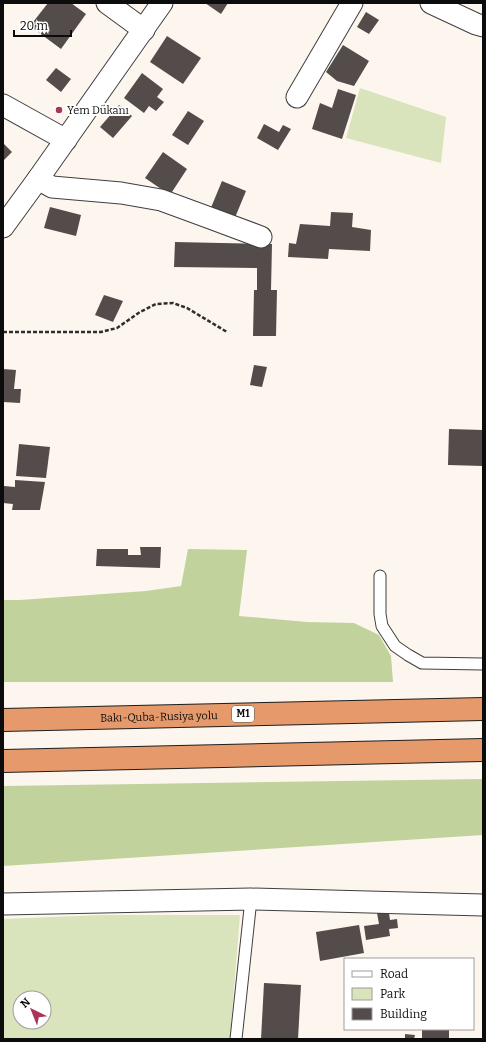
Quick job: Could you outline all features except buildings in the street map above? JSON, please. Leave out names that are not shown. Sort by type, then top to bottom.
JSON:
[{"type":"highway","name":"Bakı-Quba-Rusiya yolu","points":[[3,720],[483,709]]},
{"type":"highway","points":[[3,761],[483,750]]},
{"type":"street","points":[[107,3],[144,30]]},
{"type":"street","points":[[3,227],[162,3]]},
{"type":"street","points":[[297,97],[352,3]]},
{"type":"street","points":[[431,3],[483,26]]},
{"type":"street","points":[[3,105],[66,140]]},
{"type":"street","points":[[38,179],[52,187],[121,193],[161,200],[261,237]]},
{"type":"street","points":[[3,904],[251,899],[483,904]]},
{"type":"lane","points":[[380,576],[380,614],[382,626],[395,646],[422,663],[483,664]]},
{"type":"lane","points":[[236,1039],[251,899]]},
{"type":"path","points":[[3,332],[101,332],[118,328],[140,312],[156,304],[173,303],[187,308],[228,332]]},
{"type":"green space","points":[[360,88],[446,117],[441,163],[346,138]]},
{"type":"green space","points":[[188,549],[247,550],[239,616],[307,622],[354,623],[379,635],[391,656],[393,682],[3,682],[3,600],[146,591],[181,586]]},
{"type":"green space","points":[[483,779],[483,835],[3,866],[3,786]]},
{"type":"green space","points":[[102,915],[240,915],[230,1039],[3,1039],[3,919]]},
{"type":"place","name":"Yem Dükanı","points":[[59,110]]}]
